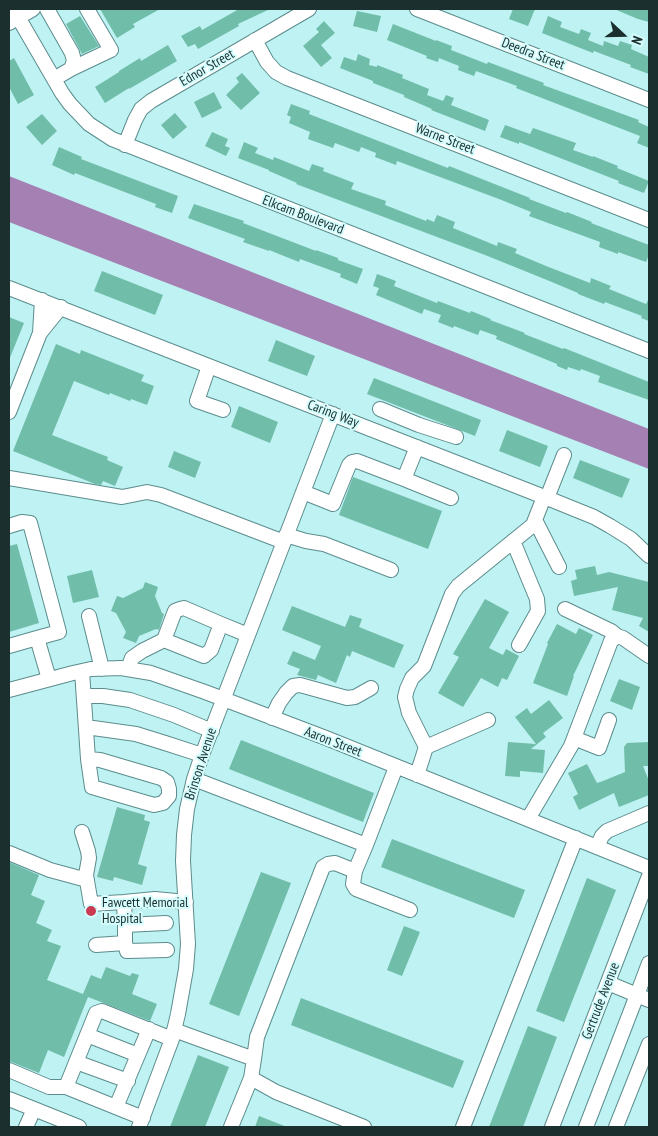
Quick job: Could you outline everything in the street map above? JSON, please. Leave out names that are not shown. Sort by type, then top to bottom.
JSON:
[{"type":"street","points":[[13,16],[33,9]]},
{"type":"street","points":[[47,9],[72,53],[74,61],[72,69]]},
{"type":"street","points":[[54,79],[111,50],[86,9]]},
{"type":"street","name":"Ednor Street","points":[[125,145],[138,115],[151,101],[309,9]]},
{"type":"street","name":"Deedra Street","points":[[417,9],[649,100]]},
{"type":"street","name":"Elkcam Boulevard","points":[[13,16],[70,104],[89,124],[112,139],[649,350]]},
{"type":"street","name":"Warne Street","points":[[255,40],[267,62],[276,72],[287,78],[649,220]]},
{"type":"street","name":"Caring Way","points":[[9,288],[594,517],[631,539],[649,556]]},
{"type":"street","points":[[40,333],[42,300]]},
{"type":"street","points":[[9,412],[40,333],[61,307]]},
{"type":"street","points":[[209,366],[196,401],[223,410]]},
{"type":"street","points":[[380,409],[419,425],[456,437]]},
{"type":"street","name":"Brinson Avenue","points":[[141,1123],[173,1035],[182,996],[188,944],[183,849],[189,799],[194,779],[333,414]]},
{"type":"street","points":[[404,479],[419,425]]},
{"type":"street","points":[[416,775],[426,747],[409,713],[405,697],[406,689],[412,678],[424,666],[452,594],[458,586],[533,525],[564,455]]},
{"type":"street","points":[[303,492],[333,504],[349,465],[357,461],[451,498]]},
{"type":"street","points":[[9,478],[122,497],[147,492],[161,495],[285,539],[324,544],[391,570]]},
{"type":"street","points":[[535,520],[559,567]]},
{"type":"street","points":[[9,526],[22,522],[30,523],[59,632],[9,646]]},
{"type":"street","points":[[513,541],[537,599],[538,611],[519,645]]},
{"type":"street","points":[[128,669],[132,658],[164,640],[175,611],[180,609],[184,608],[248,635]]},
{"type":"street","points":[[565,609],[611,630],[616,636],[623,638],[649,656]]},
{"type":"street","points":[[89,616],[102,669]]},
{"type":"street","points":[[164,640],[204,656],[211,650],[221,624]]},
{"type":"street","points":[[528,819],[571,746],[611,641],[616,636]]},
{"type":"street","points":[[38,638],[48,679]]},
{"type":"street","name":"Aaron Street","points":[[9,690],[82,671],[128,669],[150,673],[224,699],[396,766],[649,868]]},
{"type":"street","points":[[82,671],[88,759],[92,787],[154,805],[163,803],[169,796],[167,782],[161,778],[100,760],[88,759]]},
{"type":"street","points":[[272,718],[286,693],[293,686],[300,684],[347,698],[355,697],[371,688]]},
{"type":"street","points":[[84,696],[103,696],[130,700],[174,715],[212,731]]},
{"type":"street","points":[[426,747],[488,720]]},
{"type":"street","points":[[574,738],[599,748],[609,720]]},
{"type":"street","points":[[86,727],[136,734],[202,755]]},
{"type":"street","points":[[396,766],[355,870],[353,884],[356,888],[410,910]]},
{"type":"street","points":[[194,779],[366,845]]},
{"type":"street","points":[[169,796],[189,799]]},
{"type":"street","points":[[597,847],[602,836],[607,832],[649,813]]},
{"type":"street","points":[[82,832],[89,858],[86,875],[91,904],[155,899],[186,902]]},
{"type":"street","points":[[463,1127],[576,838]]},
{"type":"street","points":[[9,852],[50,870],[87,880]]},
{"type":"street","points":[[231,1127],[251,1078],[257,1037],[323,867],[335,863],[355,870]]},
{"type":"street","name":"Gertrude Avenue","points":[[552,1127],[649,876]]},
{"type":"street","points":[[124,902],[125,943],[127,951],[168,950]]},
{"type":"street","points":[[125,925],[166,923]]},
{"type":"street","points":[[96,945],[125,943]]},
{"type":"street","points":[[586,1127],[643,997],[649,963]]},
{"type":"street","points":[[608,983],[643,997]]},
{"type":"street","points":[[66,1087],[96,1014],[102,1011],[148,1029],[254,1059]]},
{"type":"street","points":[[116,1107],[148,1029]]},
{"type":"street","points":[[87,1035],[138,1055]]},
{"type":"street","points":[[616,1127],[649,1044]]},
{"type":"street","points":[[76,1062],[128,1081]]},
{"type":"street","points":[[9,1070],[49,1087],[66,1087],[116,1107],[141,1123]]},
{"type":"street","points":[[251,1078],[276,1092],[364,1127]]},
{"type":"street","points":[[9,1099],[80,1127]]},
{"type":"street","points":[[26,1127],[34,1109]]},
{"type":"shaded area","points":[[9,176],[649,429],[649,469],[9,222]]},
{"type":"building","points":[[100,9],[160,9],[133,24],[135,27],[117,38]]},
{"type":"building","points":[[239,9],[270,9],[238,24],[239,26],[198,49],[195,44],[188,47],[181,36],[200,26],[202,30]]},
{"type":"building","points":[[513,9],[535,9],[528,26],[509,19]]},
{"type":"building","points":[[614,9],[649,9],[649,22],[638,19]]},
{"type":"building","points":[[357,11],[381,16],[377,32],[353,26]]},
{"type":"building","points":[[80,16],[99,46],[82,54],[66,24]]},
{"type":"building","points":[[548,16],[562,22],[560,27],[579,34],[581,29],[591,33],[588,40],[603,46],[604,41],[618,46],[620,41],[632,45],[631,49],[649,57],[649,74],[630,67],[631,65],[594,51],[593,53],[542,33]]},
{"type":"building","points":[[324,21],[335,33],[321,45],[332,58],[321,67],[303,46],[319,32],[316,29]]},
{"type":"building","points":[[393,24],[452,46],[451,50],[487,64],[488,62],[544,83],[543,85],[639,120],[638,122],[649,127],[649,148],[637,143],[640,136],[516,88],[517,86],[476,71],[474,76],[458,70],[459,66],[439,58],[438,62],[426,58],[427,56],[387,40]]},
{"type":"building","points":[[168,45],[177,61],[105,103],[95,87],[140,58],[141,61]]},
{"type":"building","points":[[358,54],[370,59],[369,65],[377,67],[377,65],[403,75],[402,78],[429,89],[427,95],[443,101],[446,95],[454,98],[451,105],[489,120],[485,131],[431,110],[404,97],[404,95],[340,68],[344,57],[356,61]]},
{"type":"building","points":[[14,58],[34,95],[18,104],[9,87],[9,61]]},
{"type":"building","points":[[242,73],[260,93],[241,110],[226,95],[239,82],[236,78]]},
{"type":"building","points":[[214,92],[222,108],[202,118],[194,102]]},
{"type":"building","points":[[291,104],[310,111],[309,114],[448,168],[449,166],[649,245],[649,255],[646,262],[599,247],[600,242],[529,216],[531,212],[499,199],[397,161],[396,165],[375,157],[376,153],[361,147],[359,152],[335,143],[333,148],[308,139],[310,132],[289,123],[291,117],[287,115]]},
{"type":"building","points":[[175,113],[187,127],[173,139],[161,125]]},
{"type":"building","points":[[42,114],[57,131],[42,145],[26,127]]},
{"type":"building","points":[[505,125],[530,134],[533,128],[576,143],[573,150],[618,166],[617,168],[649,181],[644,193],[618,183],[619,181],[519,142],[519,144],[500,137]]},
{"type":"building","points":[[212,132],[228,139],[225,146],[230,148],[226,156],[205,146]]},
{"type":"building","points":[[244,142],[258,148],[255,153],[273,160],[274,157],[309,171],[312,164],[324,168],[323,171],[354,183],[351,189],[386,201],[385,205],[426,221],[427,219],[434,222],[437,215],[455,222],[453,228],[497,246],[498,242],[517,249],[515,253],[546,266],[590,283],[591,278],[611,286],[609,289],[646,304],[649,298],[649,321],[641,318],[642,316],[578,294],[485,255],[296,184],[269,170],[238,158]]},
{"type":"building","points":[[59,147],[82,157],[81,159],[178,196],[172,213],[155,207],[156,204],[75,173],[74,175],[52,165]]},
{"type":"building","points":[[194,204],[244,221],[243,223],[363,269],[357,284],[340,277],[341,274],[300,259],[299,262],[243,242],[245,239],[188,218]]},
{"type":"building","points":[[102,271],[163,295],[155,315],[94,291]]},
{"type":"building","points":[[377,274],[396,281],[394,286],[437,303],[438,301],[470,313],[471,311],[524,334],[649,382],[649,400],[598,382],[600,376],[581,369],[580,371],[568,367],[567,370],[557,366],[557,364],[496,339],[497,336],[480,330],[478,335],[454,326],[453,328],[438,322],[441,315],[424,309],[422,314],[376,295],[379,288],[373,286]]},
{"type":"building","points":[[9,317],[24,323],[9,360]]},
{"type":"building","points":[[276,340],[315,356],[307,376],[268,361]]},
{"type":"building","points":[[56,344],[80,354],[81,350],[144,375],[141,381],[154,386],[147,405],[110,393],[109,395],[74,381],[52,435],[108,457],[107,460],[123,467],[115,486],[103,481],[101,485],[95,484],[13,451]]},
{"type":"building","points":[[374,378],[481,420],[475,436],[367,394]]},
{"type":"building","points":[[239,406],[278,422],[270,443],[231,427]]},
{"type":"building","points":[[507,430],[548,446],[540,467],[499,451]]},
{"type":"building","points":[[174,451],[201,462],[195,478],[168,467]]},
{"type":"building","points":[[580,460],[630,479],[622,498],[573,478]]},
{"type":"building","points":[[353,477],[442,511],[428,549],[339,515]]},
{"type":"building","points":[[17,544],[39,623],[9,632],[9,546]]},
{"type":"building","points":[[595,566],[597,575],[609,572],[649,582],[649,632],[639,626],[643,618],[612,610],[618,587],[574,596],[571,581],[577,579],[575,570]]},
{"type":"building","points":[[92,570],[99,597],[73,603],[67,576]]},
{"type":"building","points":[[145,582],[158,587],[155,596],[164,614],[159,630],[156,629],[139,636],[136,643],[123,638],[126,632],[116,613],[111,611],[117,596],[123,598],[143,588]]},
{"type":"building","points":[[485,599],[509,612],[489,648],[503,655],[506,649],[519,656],[507,680],[502,678],[498,687],[481,678],[463,707],[438,693],[459,657],[453,654]]},
{"type":"building","points":[[292,606],[345,627],[350,615],[362,619],[359,627],[404,645],[394,668],[352,651],[350,657],[347,655],[336,683],[318,675],[316,680],[297,675],[300,669],[287,664],[293,651],[315,660],[321,646],[282,630]]},
{"type":"building","points":[[557,624],[576,634],[579,628],[593,635],[573,676],[567,696],[533,683],[547,643]]},
{"type":"building","points":[[619,679],[640,687],[632,710],[610,701]]},
{"type":"building","points":[[549,700],[563,718],[543,733],[546,737],[531,749],[545,750],[543,773],[520,771],[520,777],[505,776],[508,742],[536,744],[515,717],[527,708],[531,714]]},
{"type":"building","points":[[241,740],[374,793],[363,822],[229,769]]},
{"type":"building","points":[[649,742],[649,766],[643,766],[649,781],[649,795],[619,807],[614,793],[579,810],[573,797],[578,794],[568,773],[587,764],[597,783],[603,781],[625,772],[624,747],[627,743]]},
{"type":"building","points":[[117,807],[145,815],[144,820],[150,822],[138,864],[147,867],[142,885],[114,877],[113,881],[97,877]]},
{"type":"building","points":[[392,839],[525,890],[514,918],[381,867]]},
{"type":"building","points":[[9,862],[39,875],[31,895],[45,901],[36,923],[52,930],[47,941],[61,946],[47,980],[83,994],[91,975],[101,979],[106,967],[130,976],[132,973],[139,975],[132,994],[157,1004],[150,1021],[88,997],[64,1057],[48,1050],[39,1073],[9,1061]]},
{"type":"building","points":[[261,872],[291,883],[239,1016],[209,1004]]},
{"type":"building","points":[[587,878],[616,890],[564,1022],[536,1011]]},
{"type":"building","points":[[404,926],[420,932],[402,976],[387,970]]},
{"type":"building","points":[[301,998],[464,1061],[453,1088],[291,1025]]},
{"type":"building","points":[[528,1026],[557,1037],[523,1127],[489,1127]]},
{"type":"building","points":[[198,1055],[229,1067],[205,1127],[170,1127]]},
{"type":"building","points":[[259,1116],[287,1127],[255,1127]]},
{"type":"place","name":"Fawcett Memorial Hospital","points":[[91,911]]}]
